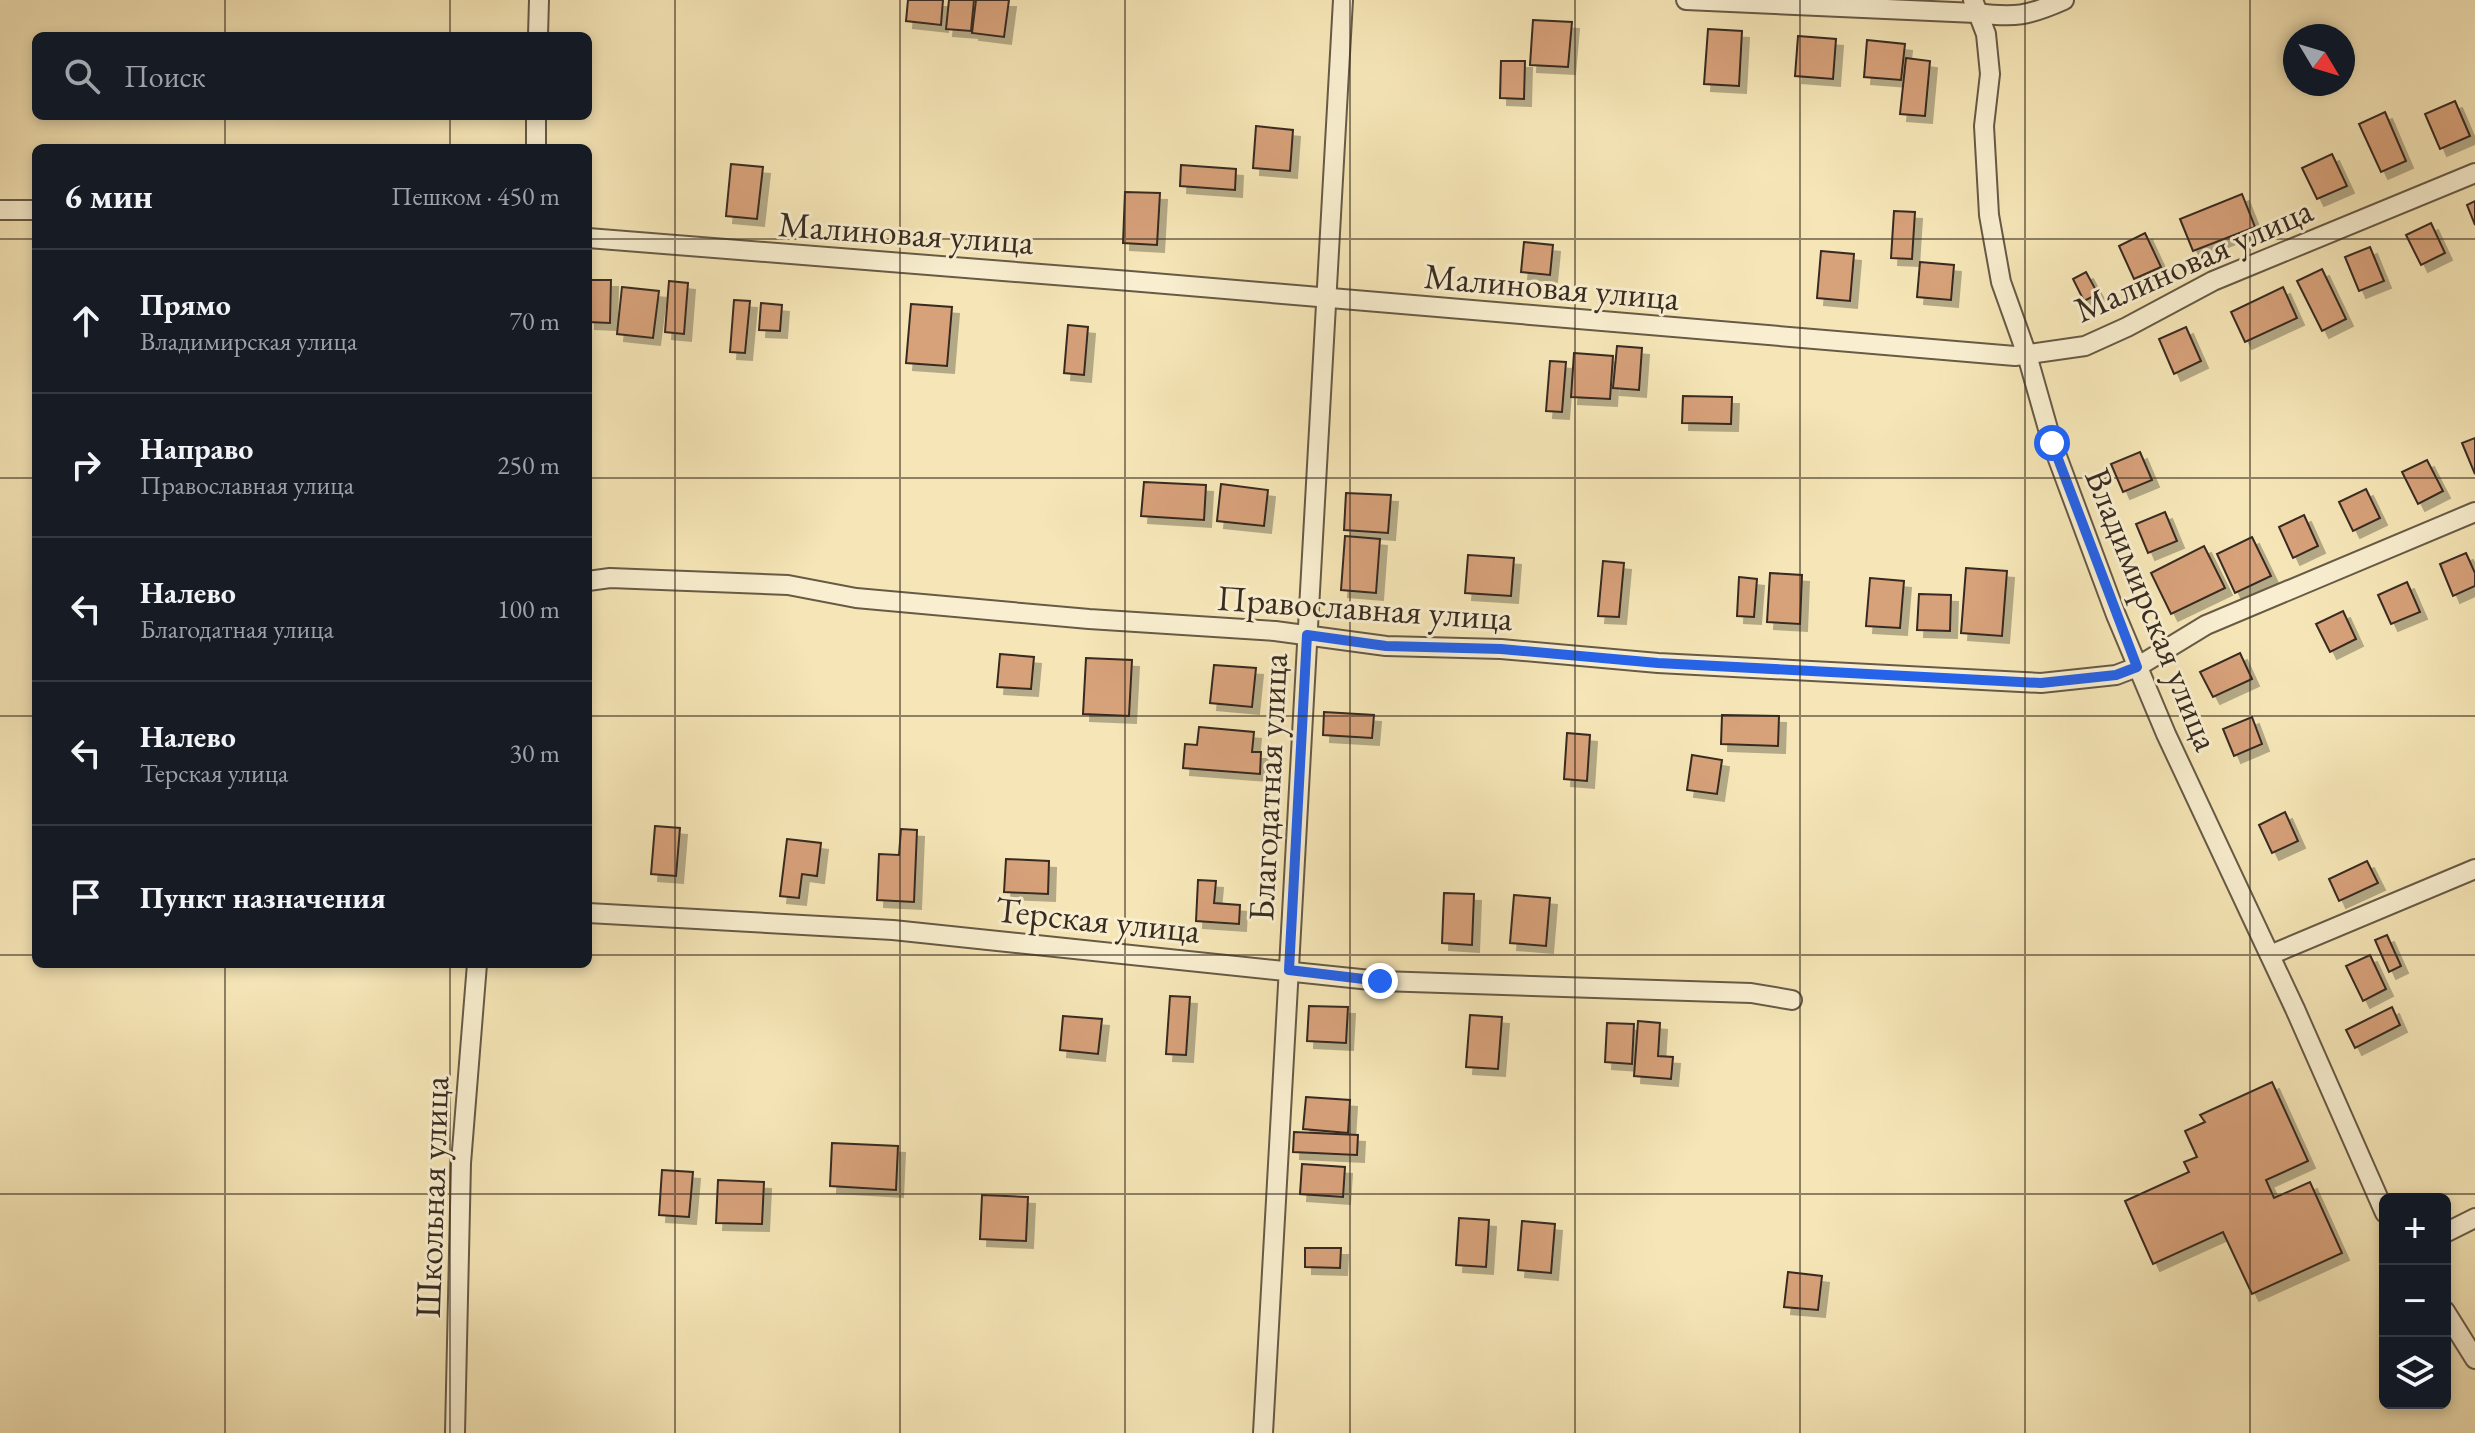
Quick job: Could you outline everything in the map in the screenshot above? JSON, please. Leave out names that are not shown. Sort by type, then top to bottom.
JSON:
[{"type":"street","points":[[538,32],[539,0]]},
{"type":"street","name":"Благодатная улица","points":[[1263,1433],[1343,0]]},
{"type":"street","points":[[1686,0],[1974,7],[2008,17],[2035,12],[2064,0]]},
{"type":"street","name":"Владимирская улица","points":[[1974,7],[1986,34],[1990,74],[1984,126],[1989,215],[2001,282],[2027,355],[2052,443],[2137,667],[2379,1200]]},
{"type":"street","points":[[536,120],[536,144]]},
{"type":"street","name":"Малиновая улица","points":[[592,238],[2015,356],[2085,346],[2213,281],[2475,173]]},
{"type":"street","points":[[0,210],[32,210]]},
{"type":"street","name":"Православная улица","points":[[592,580],[610,578],[788,585],[856,598],[1307,635],[1386,646],[1501,649],[1658,663],[2041,683],[2116,675],[2137,667],[2206,625],[2475,512]]},
{"type":"street","points":[[2270,955],[2475,869]]},
{"type":"street","name":"Терская улица","points":[[592,913],[893,930],[1380,981],[1751,993],[1792,1000]]},
{"type":"street","name":"Школьная улица","points":[[455,1433],[461,1163],[477,968]]},
{"type":"street","points":[[2451,1230],[2475,1218]]},
{"type":"street","points":[[2451,1321],[2475,1359]]},
{"type":"building","points":[[908,0],[943,0],[941,25],[906,21]]},
{"type":"building","points":[[949,0],[974,0],[971,31],[946,29]]},
{"type":"building","points":[[976,0],[1009,0],[1004,37],[972,33]]},
{"type":"building","points":[[1533,20],[1572,22],[1568,67],[1530,65]]},
{"type":"building","points":[[1708,29],[1742,31],[1739,86],[1704,84]]},
{"type":"building","points":[[1798,36],[1836,39],[1833,79],[1795,76]]},
{"type":"building","points":[[1867,40],[1905,44],[1901,80],[1864,77]]},
{"type":"building","points":[[1906,58],[1930,61],[1925,116],[1900,114]]},
{"type":"building","points":[[1501,61],[1525,61],[1524,99],[1500,98]]},
{"type":"building","points":[[2455,101],[2470,136],[2440,149],[2425,114]]},
{"type":"building","points":[[2385,112],[2406,161],[2381,172],[2359,124]]},
{"type":"building","points":[[1256,126],[1293,130],[1290,171],[1253,168]]},
{"type":"building","points":[[2332,154],[2347,186],[2317,199],[2302,168]]},
{"type":"building","points":[[731,164],[763,167],[757,219],[726,216]]},
{"type":"building","points":[[1181,165],[1236,169],[1235,190],[1180,186]]},
{"type":"building","points":[[1125,192],[1160,193],[1157,245],[1123,243]]},
{"type":"building","points":[[2242,194],[2255,227],[2193,251],[2180,219]]},
{"type":"building","points":[[2475,201],[2475,225],[2467,205]]},
{"type":"building","points":[[1894,211],[1915,212],[1912,259],[1891,258]]},
{"type":"building","points":[[2431,223],[2445,253],[2421,265],[2406,235]]},
{"type":"building","points":[[2145,233],[2161,267],[2134,279],[2119,246]]},
{"type":"building","points":[[1524,242],[1553,245],[1550,275],[1521,272]]},
{"type":"building","points":[[2370,247],[2384,281],[2359,291],[2345,257]]},
{"type":"building","points":[[1821,251],[1854,254],[1850,301],[1817,298]]},
{"type":"building","points":[[1920,262],[1954,265],[1951,300],[1917,297]]},
{"type":"building","points":[[2322,269],[2346,319],[2322,331],[2297,281]]},
{"type":"building","points":[[2086,272],[2098,294],[2084,301],[2073,279]]},
{"type":"building","points":[[592,280],[611,280],[610,323],[592,322]]},
{"type":"building","points":[[669,281],[688,283],[684,334],[665,332]]},
{"type":"building","points":[[622,287],[659,291],[653,338],[617,334]]},
{"type":"building","points":[[2283,287],[2297,318],[2245,342],[2231,312]]},
{"type":"building","points":[[734,300],[750,301],[745,353],[730,352]]},
{"type":"building","points":[[761,303],[782,305],[780,331],[759,330]]},
{"type":"building","points":[[911,304],[952,307],[947,366],[906,363]]},
{"type":"building","points":[[1068,325],[1088,327],[1084,375],[1064,373]]},
{"type":"building","points":[[2186,327],[2201,361],[2174,374],[2159,339]]},
{"type":"building","points":[[1617,346],[1642,348],[1639,390],[1613,388]]},
{"type":"building","points":[[1574,353],[1613,356],[1610,399],[1571,397]]},
{"type":"building","points":[[1550,361],[1566,362],[1562,412],[1546,411]]},
{"type":"building","points":[[1683,396],[1732,397],[1731,424],[1682,423]]},
{"type":"building","points":[[2475,438],[2475,474],[2462,443]]},
{"type":"building","points":[[2140,452],[2152,480],[2123,492],[2111,464]]},
{"type":"building","points":[[2427,460],[2443,491],[2418,504],[2402,472]]},
{"type":"building","points":[[1144,482],[1206,485],[1204,520],[1141,516]]},
{"type":"building","points":[[1221,484],[1268,490],[1264,526],[1217,521]]},
{"type":"building","points":[[2366,489],[2380,518],[2353,531],[2339,502]]},
{"type":"building","points":[[1346,493],[1391,495],[1388,533],[1344,530]]},
{"type":"building","points":[[2165,512],[2177,541],[2148,553],[2136,524]]},
{"type":"building","points":[[2304,515],[2318,546],[2293,558],[2279,527]]},
{"type":"building","points":[[1345,536],[1380,539],[1376,593],[1341,590]]},
{"type":"building","points":[[2252,537],[2271,576],[2235,593],[2217,554]]},
{"type":"building","points":[[2204,546],[2225,588],[2171,614],[2151,573]]},
{"type":"building","points":[[2466,553],[2475,573],[2475,586],[2453,596],[2440,564]]},
{"type":"building","points":[[1468,555],[1514,558],[1511,596],[1465,593]]},
{"type":"building","points":[[1603,561],[1624,563],[1619,617],[1598,616]]},
{"type":"building","points":[[1966,568],[2007,571],[2002,636],[1961,633]]},
{"type":"building","points":[[1770,573],[1802,575],[1800,624],[1767,622]]},
{"type":"building","points":[[1739,577],[1757,579],[1754,617],[1737,616]]},
{"type":"building","points":[[1870,578],[1904,581],[1900,628],[1866,626]]},
{"type":"building","points":[[2407,582],[2420,612],[2391,624],[2378,595]]},
{"type":"building","points":[[1919,594],[1951,595],[1950,631],[1917,630]]},
{"type":"building","points":[[2343,611],[2356,639],[2330,652],[2316,624]]},
{"type":"building","points":[[2240,653],[2252,679],[2213,697],[2200,672]]},
{"type":"building","points":[[1000,654],[1034,657],[1031,689],[997,687]]},
{"type":"building","points":[[1086,658],[1132,660],[1129,716],[1083,714]]},
{"type":"building","points":[[1214,665],[1256,668],[1252,707],[1210,703]]},
{"type":"building","points":[[1324,712],[1374,715],[1372,738],[1323,735]]},
{"type":"building","points":[[1722,715],[1779,716],[1778,746],[1721,744]]},
{"type":"building","points":[[2252,717],[2262,744],[2234,756],[2223,729]]},
{"type":"building","points":[[1199,727],[1254,732],[1252,752],[1261,752],[1260,774],[1183,768],[1185,744],[1197,745]]},
{"type":"building","points":[[1567,733],[1590,735],[1587,781],[1564,779]]},
{"type":"building","points":[[1692,755],[1722,760],[1717,794],[1687,790]]},
{"type":"building","points":[[2285,812],[2298,841],[2272,853],[2259,825]]},
{"type":"building","points":[[655,826],[680,828],[676,876],[651,874]]},
{"type":"building","points":[[901,829],[917,830],[914,902],[877,900],[879,854],[899,855]]},
{"type":"building","points":[[787,839],[821,843],[817,876],[802,874],[799,898],[780,896]]},
{"type":"building","points":[[1006,859],[1049,861],[1048,894],[1004,892]]},
{"type":"building","points":[[2367,861],[2378,883],[2339,901],[2329,879]]},
{"type":"building","points":[[1198,880],[1216,881],[1214,903],[1240,905],[1239,924],[1196,921]]},
{"type":"building","points":[[1444,893],[1474,894],[1472,945],[1442,943]]},
{"type":"building","points":[[1514,895],[1550,898],[1546,946],[1510,943]]},
{"type":"building","points":[[2387,935],[2401,966],[2389,972],[2375,940]]},
{"type":"building","points":[[2370,955],[2386,989],[2363,1001],[2346,966]]},
{"type":"building","points":[[1170,996],[1190,997],[1186,1055],[1166,1054]]},
{"type":"building","points":[[1309,1006],[1348,1007],[1346,1043],[1307,1041]]},
{"type":"building","points":[[2392,1007],[2400,1025],[2355,1048],[2346,1030]]},
{"type":"building","points":[[1470,1015],[1502,1017],[1498,1069],[1466,1067]]},
{"type":"building","points":[[1063,1016],[1102,1019],[1098,1054],[1060,1050]]},
{"type":"building","points":[[1638,1021],[1660,1023],[1658,1056],[1673,1057],[1671,1079],[1634,1076]]},
{"type":"building","points":[[1607,1023],[1634,1024],[1632,1064],[1605,1062]]},
{"type":"building","points":[[2272,1082],[2308,1161],[2266,1180],[2274,1198],[2310,1182],[2342,1253],[2252,1294],[2223,1232],[2153,1264],[2125,1201],[2189,1172],[2184,1162],[2197,1157],[2185,1131],[2205,1122],[2200,1115]]},
{"type":"building","points":[[1306,1097],[1350,1100],[1348,1133],[1303,1129]]},
{"type":"building","points":[[1294,1132],[1358,1135],[1357,1155],[1293,1152]]},
{"type":"building","points":[[832,1143],[898,1146],[896,1190],[830,1186]]},
{"type":"building","points":[[1302,1164],[1345,1167],[1343,1197],[1300,1194]]},
{"type":"building","points":[[662,1170],[693,1172],[689,1217],[659,1215]]},
{"type":"building","points":[[718,1180],[764,1182],[762,1224],[716,1223]]},
{"type":"building","points":[[982,1195],[1028,1197],[1026,1241],[980,1239]]},
{"type":"building","points":[[1459,1218],[1489,1220],[1486,1267],[1456,1265]]},
{"type":"building","points":[[1522,1221],[1555,1224],[1551,1273],[1518,1270]]},
{"type":"building","points":[[1305,1248],[1341,1248],[1340,1268],[1305,1267]]},
{"type":"building","points":[[1788,1272],[1822,1276],[1818,1310],[1784,1307]]},
{"type":"route","points":[[1380,981],[1289,970],[1307,635],[1386,646],[1501,649],[1658,663],[2041,683],[2116,675],[2137,667],[2052,443]]}]
